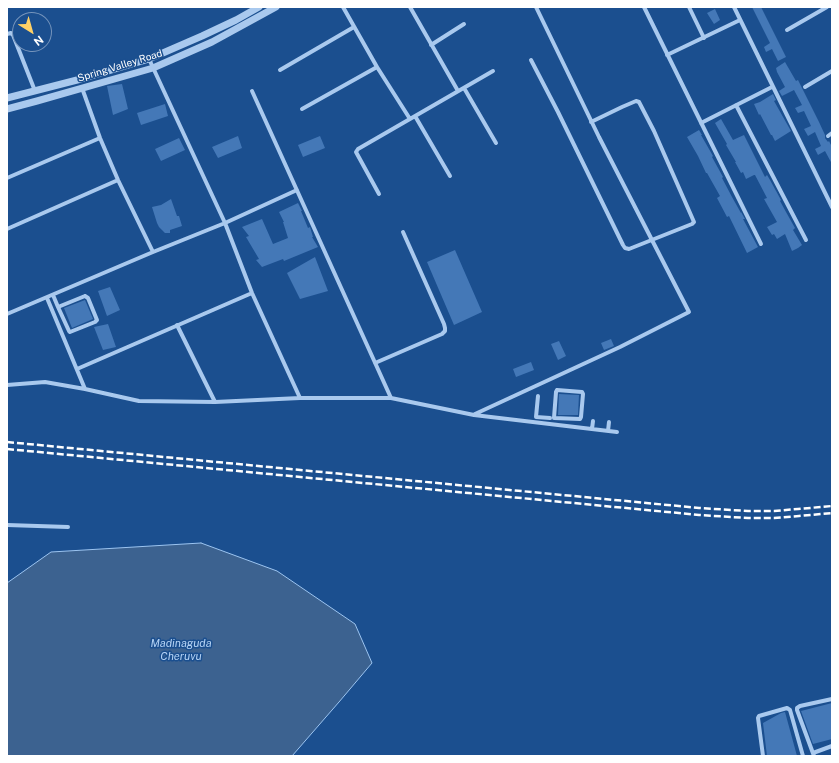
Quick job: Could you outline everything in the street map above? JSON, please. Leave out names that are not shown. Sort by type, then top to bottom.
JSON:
[{"type":"street","name":"Spring Valley Road","points":[[7,98],[81,79],[149,59],[209,33],[259,7]]},
{"type":"street","name":"Spring Valley Road","points":[[7,109],[153,68],[212,42],[276,7]]},
{"type":"street","points":[[343,7],[377,67],[410,119]]},
{"type":"street","points":[[410,7],[458,91]]},
{"type":"street","points":[[474,415],[620,347],[690,312],[591,122],[536,7]]},
{"type":"street","points":[[644,7],[761,244]]},
{"type":"street","points":[[689,7],[704,38]]},
{"type":"street","points":[[734,7],[832,207]]},
{"type":"street","points":[[787,30],[827,7]]},
{"type":"street","points":[[667,55],[740,20]]},
{"type":"street","points":[[431,45],[464,24]]},
{"type":"street","points":[[280,70],[354,27]]},
{"type":"street","points":[[7,34],[11,33],[13,35],[35,91]]},
{"type":"street","points":[[149,59],[225,223],[252,294],[300,398]]},
{"type":"street","points":[[531,60],[625,248],[629,249],[694,222],[654,131],[639,102],[636,101],[591,122]]},
{"type":"street","points":[[302,109],[377,67]]},
{"type":"street","points":[[379,194],[356,152],[358,149],[493,71]]},
{"type":"street","points":[[805,87],[832,71]]},
{"type":"street","points":[[701,123],[772,87]]},
{"type":"street","points":[[82,88],[100,138],[118,180],[153,252]]},
{"type":"street","points":[[464,88],[496,143]]},
{"type":"street","points":[[252,91],[391,398]]},
{"type":"street","points":[[736,105],[806,240]]},
{"type":"street","points":[[415,116],[450,176]]},
{"type":"street","points":[[7,178],[100,138]]},
{"type":"street","points":[[7,228],[118,180]]},
{"type":"street","points":[[7,314],[225,223],[297,190]]},
{"type":"street","points":[[375,364],[442,334],[445,331],[403,232]]},
{"type":"street","points":[[77,368],[252,294]]},
{"type":"street","points":[[53,295],[58,307],[66,326],[69,331],[71,332],[95,322],[97,319],[86,296],[58,307]]},
{"type":"street","points":[[47,298],[85,389]]},
{"type":"street","points":[[177,325],[214,402]]},
{"type":"street","points":[[60,328],[66,326]]},
{"type":"street","points":[[7,385],[45,382],[139,401],[214,402],[300,398],[391,398],[474,415],[617,432]]},
{"type":"street","points":[[536,417],[552,418],[571,419],[581,418],[582,391],[557,390],[552,418],[553,425]]},
{"type":"street","points":[[536,422],[538,396]]},
{"type":"street","points":[[571,419],[571,427]]},
{"type":"street","points":[[592,429],[593,421]]},
{"type":"street","points":[[608,422],[608,431]]},
{"type":"street","points":[[7,525],[68,527]]},
{"type":"street","points":[[832,699],[797,708],[813,755],[832,746]]},
{"type":"street","points":[[763,756],[759,716],[787,708],[790,710],[803,756]]},
{"type":"water","name":"Madinaguda Cheruvu","points":[[201,543],[277,571],[355,624],[372,663],[292,756],[7,756],[7,583],[51,552]]},
{"type":"building","points":[[752,7],[761,7],[786,57],[778,61],[772,49],[766,52],[764,47],[770,43]]},
{"type":"building","points":[[715,9],[720,20],[714,24],[707,13]]},
{"type":"building","points":[[785,62],[796,81],[798,80],[819,122],[825,138],[828,142],[829,141],[832,147],[832,164],[825,151],[818,155],[815,149],[821,146],[815,132],[808,136],[804,129],[811,126],[804,111],[798,113],[795,108],[802,105],[794,90],[782,96],[779,91],[785,87],[776,68]]},
{"type":"building","points":[[122,84],[128,109],[113,115],[107,86]]},
{"type":"building","points":[[773,94],[776,100],[774,101],[791,131],[775,141],[754,104]]},
{"type":"building","points":[[165,104],[168,116],[141,125],[137,113]]},
{"type":"building","points":[[721,119],[733,140],[744,135],[765,177],[767,175],[795,228],[793,230],[802,245],[798,248],[792,251],[785,234],[777,239],[774,234],[772,235],[767,227],[777,222],[764,199],[767,198],[755,175],[746,179],[743,172],[741,173],[715,123]]},
{"type":"building","points":[[699,130],[758,247],[747,253],[729,216],[727,217],[717,198],[720,196],[687,137]]},
{"type":"building","points":[[238,136],[242,148],[218,158],[212,147]]},
{"type":"building","points":[[320,136],[325,148],[303,157],[298,145]]},
{"type":"building","points":[[179,138],[185,150],[161,161],[155,149]]},
{"type":"building","points":[[171,199],[182,226],[170,230],[170,233],[165,233],[157,223],[152,207],[161,205]]},
{"type":"building","points":[[298,203],[308,228],[310,227],[312,237],[318,247],[284,261],[283,259],[262,267],[256,260],[259,259],[246,237],[249,236],[242,227],[262,219],[273,244],[288,238],[284,222],[279,212]]},
{"type":"building","points":[[455,250],[482,312],[454,325],[427,262]]},
{"type":"building","points":[[315,257],[328,291],[300,299],[287,273]]},
{"type":"building","points":[[110,287],[120,310],[107,316],[98,291]]},
{"type":"building","points":[[85,300],[93,319],[72,328],[64,308]]},
{"type":"building","points":[[108,324],[116,347],[103,350],[94,327]]},
{"type":"building","points":[[611,339],[614,346],[604,350],[601,343]]},
{"type":"building","points":[[559,341],[566,356],[558,360],[551,344]]},
{"type":"building","points":[[531,362],[534,370],[516,377],[513,369]]},
{"type":"building","points":[[559,394],[579,395],[578,415],[558,415]]},
{"type":"building","points":[[832,703],[832,739],[813,744],[801,711]]},
{"type":"building","points":[[785,712],[797,756],[767,756],[763,723]]},
{"type":"railway","points":[[7,442],[699,508],[774,511],[832,506]]},
{"type":"railway","points":[[7,449],[699,515],[774,518],[832,513]]}]
